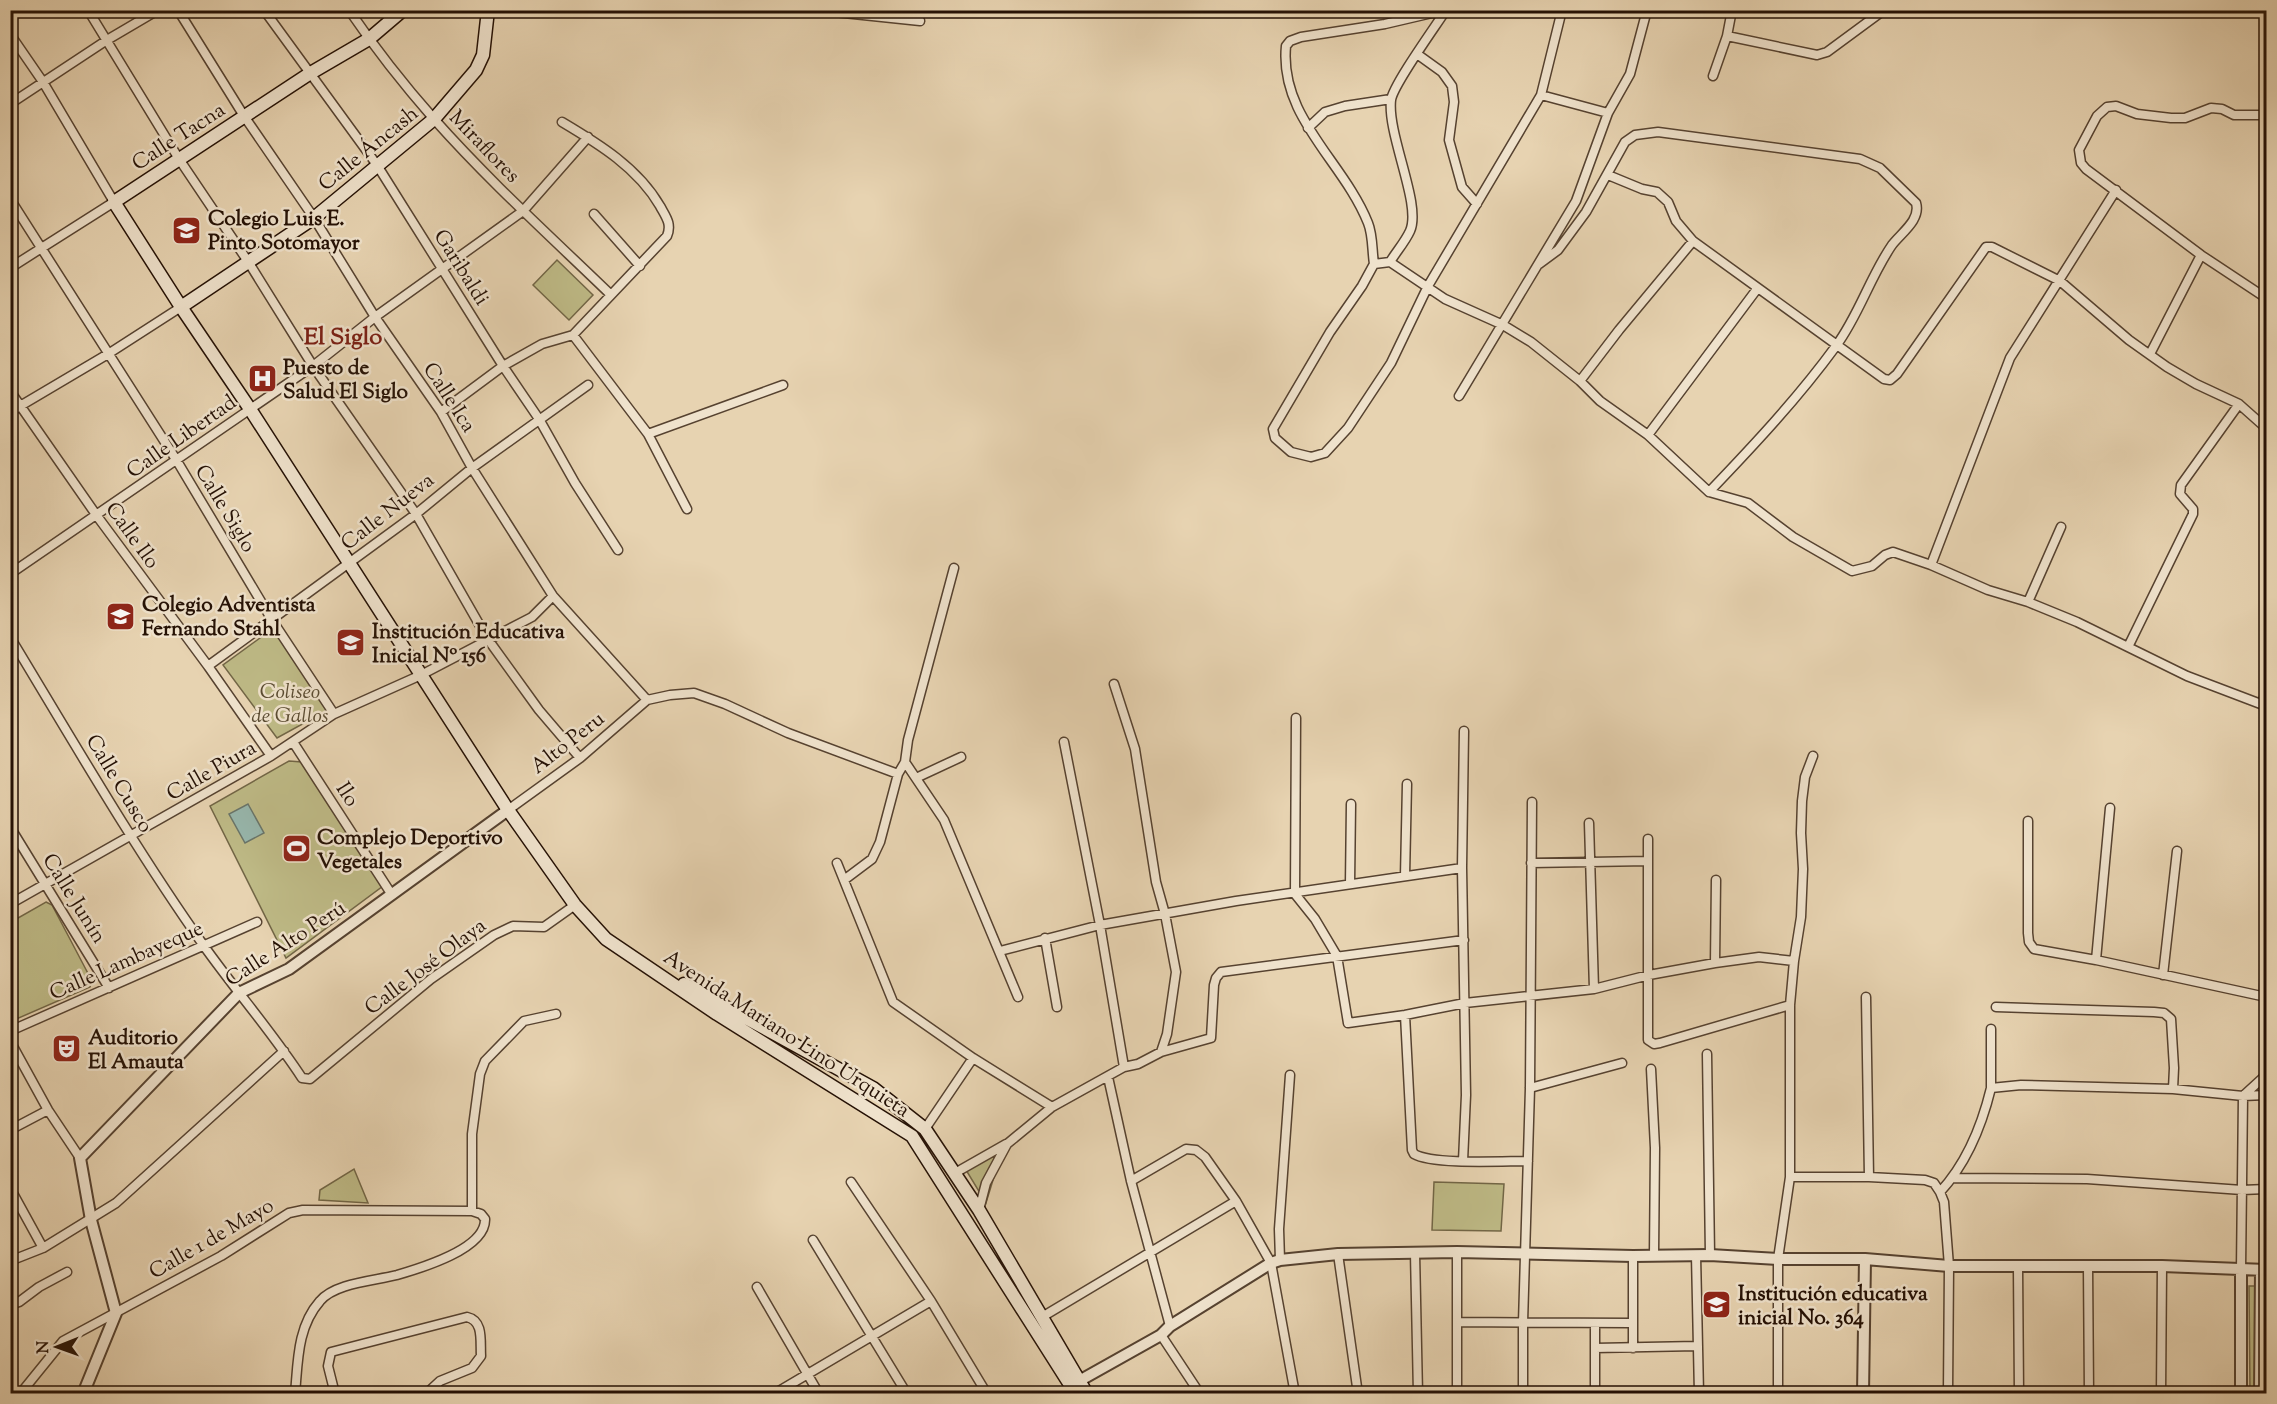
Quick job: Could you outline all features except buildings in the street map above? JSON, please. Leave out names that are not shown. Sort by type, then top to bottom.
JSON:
[{"type":"main road","name":"Calle Tacna","points":[[114,202],[309,74],[369,39],[403,10]]},
{"type":"main road","name":"Calle Áncash","points":[[181,307],[314,218],[434,119],[476,70],[483,55],[488,10]]},
{"type":"main road","points":[[114,202],[508,810],[575,905],[606,939],[645,965]]},
{"type":"main road","name":"Avenida Mariano Lino Urquieta","points":[[645,965],[707,995],[873,1088],[925,1129],[980,1210],[1042,1317],[1073,1389]]},
{"type":"main road","name":"Avenida Mariano Lino Urquieta","points":[[645,965],[717,1014],[912,1136],[1073,1389],[1087,1394]]},
{"type":"street","points":[[88,10],[179,159],[249,263],[312,366],[416,514],[487,638],[539,710],[580,758]]},
{"type":"street","points":[[10,104],[107,40],[158,10]]},
{"type":"street","name":"Calle Ica","points":[[178,10],[244,116],[314,218],[375,317],[441,412],[472,468],[553,596],[646,700]]},
{"type":"street","name":"Garibaldi","points":[[264,10],[377,165],[441,269],[539,419],[575,483],[618,550]]},
{"type":"street","name":"Miraflores","points":[[349,10],[369,39],[434,119],[610,294]]},
{"type":"street","points":[[815,10],[920,21]]},
{"type":"street","points":[[1390,262],[1410,231],[1412,221],[1412,210],[1392,124],[1391,99],[1446,10]]},
{"type":"street","points":[[1446,10],[1290,41],[1286,46],[1290,92],[1308,128],[1356,200],[1369,225],[1374,264],[1362,286],[1330,332],[1273,429],[1275,438],[1291,452],[1311,457],[1324,453],[1348,428],[1391,363],[1428,286],[1541,95],[1562,10]]},
{"type":"street","points":[[1459,396],[1576,201],[1608,113],[1630,74],[1647,10]]},
{"type":"street","points":[[1713,76],[1727,36],[1732,10]]},
{"type":"street","points":[[1727,36],[1817,55],[1827,52],[1884,10]]},
{"type":"street","points":[[10,34],[43,82],[114,202]]},
{"type":"street","points":[[1417,54],[1443,72],[1452,86],[1454,102],[1449,140],[1462,186],[1477,204]]},
{"type":"street","points":[[1541,95],[1608,113]]},
{"type":"street","points":[[1308,128],[1325,112],[1345,106],[1391,99]]},
{"type":"street","points":[[2266,115],[2234,115],[2222,109],[2211,108],[2185,118],[2171,118],[2137,114],[2116,106],[2107,107],[2097,116],[2081,144],[2079,156],[2086,169],[2201,255],[2266,298]]},
{"type":"street","points":[[441,412],[503,366],[542,344],[573,335],[610,294],[640,266],[670,230],[669,222],[652,192],[624,163],[588,137],[562,122]]},
{"type":"street","points":[[1539,264],[1558,250],[1586,212],[1625,142],[1635,135],[1658,132],[1860,159],[1880,168],[1916,204],[1916,216],[1892,246],[1838,345],[1760,439],[1709,492]]},
{"type":"street","name":"Calle Libertad","points":[[10,574],[312,366],[375,317],[523,210],[588,137]]},
{"type":"street","points":[[1608,175],[1642,189],[1657,192],[1668,201],[1676,221],[1694,241],[1878,376],[1890,380],[1897,374],[1986,247],[1992,247],[2060,281],[2129,340],[2196,384],[2239,404],[2266,428]]},
{"type":"street","points":[[1931,565],[2010,358],[2116,190]]},
{"type":"street","name":"Calle Siglo","points":[[10,199],[177,461],[272,620],[334,714]]},
{"type":"street","name":"Calle Tacna","points":[[10,268],[114,202]]},
{"type":"street","points":[[594,214],[640,266]]},
{"type":"street","points":[[1580,381],[1619,330],[1694,241]]},
{"type":"street","points":[[2150,354],[2201,255]]},
{"type":"street","points":[[1374,264],[1390,262],[1445,299],[1503,325],[1531,342],[1580,381],[1600,401],[1648,435],[1709,492],[1748,503],[1793,537],[1852,571],[1872,566],[1885,555],[1893,552],[1931,565],[1988,590],[2028,602],[2187,676],[2264,705],[2266,691]]},
{"type":"street","points":[[1648,435],[1757,288]]},
{"type":"street","name":"Calle Áncash","points":[[10,412],[108,354],[181,307]]},
{"type":"street","points":[[573,335],[648,434],[687,508]]},
{"type":"street","name":"Calle Nueva","points":[[208,666],[416,514],[472,468],[588,385]]},
{"type":"street","points":[[648,434],[783,385]]},
{"type":"street","name":"Calle Ilo","points":[[10,391],[97,516],[208,666],[271,756]]},
{"type":"street","points":[[2128,647],[2193,514],[2193,509],[2180,494],[2181,485],[2239,404]]},
{"type":"street","points":[[2028,602],[2061,527]]},
{"type":"street","points":[[844,880],[872,859],[880,842],[898,774],[905,762],[908,740],[954,568]]},
{"type":"street","name":"Calle Piura","points":[[10,904],[271,756],[334,714],[421,675],[487,638],[532,617],[553,596]]},
{"type":"street","name":"Calle Cusco","points":[[10,637],[131,836],[204,946],[302,1078],[306,1080]]},
{"type":"street","points":[[1114,684],[1135,749],[1156,882],[1165,914],[1176,972],[1167,1034],[1161,1052]]},
{"type":"street","points":[[646,700],[694,693],[725,704],[788,733],[898,774]]},
{"type":"street","name":"Alto Peru","points":[[508,810],[580,758],[646,700]]},
{"type":"street","points":[[1296,718],[1295,894],[1337,956],[1348,1023],[1465,1003],[1593,989],[1649,975],[1715,963],[1759,957],[1794,961]]},
{"type":"street","points":[[1463,1161],[1466,1095],[1462,867],[1464,731]]},
{"type":"street","name":"Ilo","points":[[293,742],[392,895]]},
{"type":"street","points":[[1064,742],[1100,925],[1124,1066]]},
{"type":"street","points":[[916,778],[961,756]]},
{"type":"street","points":[[1778,1394],[1778,1258],[1790,1177],[1790,1005],[1801,917],[1804,777],[1813,756]]},
{"type":"street","points":[[905,762],[944,820],[1018,997]]},
{"type":"street","points":[[1405,876],[1407,784]]},
{"type":"street","points":[[1524,1394],[1523,1323],[1530,1088],[1532,802]]},
{"type":"street","points":[[1350,884],[1351,804]]},
{"type":"street","points":[[2096,960],[2110,808]]},
{"type":"street","name":"Calle Alto Perú","points":[[80,1158],[239,993],[289,969],[508,810]]},
{"type":"street","points":[[2028,821],[2029,942],[2037,951],[2096,960],[2266,998],[2266,919]]},
{"type":"street","points":[[1589,823],[1593,989]]},
{"type":"street","name":"Calle Junín","points":[[10,827],[109,988]]},
{"type":"street","points":[[1648,839],[1648,1040],[1654,1044],[1790,1005]]},
{"type":"street","points":[[2163,975],[2176,851]]},
{"type":"street","points":[[1531,863],[1590,860],[1648,861]]},
{"type":"street","points":[[837,863],[893,1002],[973,1058],[1052,1107]]},
{"type":"street","points":[[1000,951],[1100,925],[1236,901],[1295,894],[1462,867]]},
{"type":"street","points":[[1715,963],[1716,880]]},
{"type":"street","name":"Calle José Olaya","points":[[306,1080],[431,979],[494,935],[513,926],[544,927],[575,905]]},
{"type":"street","name":"Calle Lambayeque","points":[[10,1031],[257,922]]},
{"type":"street","points":[[1045,938],[1057,1007]]},
{"type":"street","points":[[955,1173],[1007,1144],[1052,1107],[1124,1066],[1138,1064],[1161,1052],[1211,1038],[1214,985],[1221,972],[1464,940]]},
{"type":"street","points":[[1866,997],[1869,1177]]},
{"type":"street","points":[[1996,1007],[2164,1013],[2171,1020],[2173,1089]]},
{"type":"street","points":[[296,1394],[298,1350],[306,1322],[332,1290],[400,1274],[463,1250],[476,1239],[485,1226],[485,1219],[481,1214],[472,1211],[472,1134],[480,1074],[485,1061],[524,1021],[555,1014]]},
{"type":"street","points":[[1405,1015],[1412,1150],[1417,1156],[1463,1161],[1528,1161]]},
{"type":"street","points":[[1940,1192],[1952,1178],[1985,1112],[1991,1088],[1991,1029]]},
{"type":"street","points":[[11,1045],[48,1110],[80,1158],[91,1220],[116,1313],[83,1394]]},
{"type":"street","points":[[10,1261],[43,1248],[116,1203],[284,1052]]},
{"type":"street","points":[[1707,1054],[1710,1255]]},
{"type":"street","points":[[925,1129],[973,1058]]},
{"type":"street","points":[[1530,1088],[1622,1063]]},
{"type":"street","points":[[1651,1069],[1655,1148],[1654,1255]]},
{"type":"street","points":[[1290,1075],[1276,1261],[1295,1394]]},
{"type":"street","points":[[2241,1394],[2243,1096],[2266,1075]]},
{"type":"street","points":[[1108,1077],[1131,1181],[1170,1326]]},
{"type":"street","points":[[1991,1088],[2021,1085],[2173,1089],[2243,1096],[2266,1095]]},
{"type":"street","points":[[10,1130],[48,1110]]},
{"type":"street","points":[[980,1210],[986,1183],[1007,1144]]},
{"type":"street","points":[[1131,1181],[1190,1148],[1205,1157],[1276,1261]]},
{"type":"street","points":[[1790,1177],[1925,1180],[1934,1184],[1940,1192],[1944,1202],[1949,1266],[1948,1394]]},
{"type":"street","points":[[1952,1178],[2087,1179],[2242,1190],[2266,1189]]},
{"type":"street","points":[[851,1182],[931,1301],[987,1394]]},
{"type":"street","points":[[10,1188],[43,1248]]},
{"type":"street","points":[[1042,1317],[1236,1201]]},
{"type":"street","name":"Calle 1 de Mayo","points":[[20,1394],[63,1341],[221,1256],[289,1213],[303,1210],[472,1211]]},
{"type":"street","points":[[813,1240],[907,1394]]},
{"type":"street","points":[[1073,1389],[1276,1261],[1338,1254],[1457,1252],[1865,1259],[1949,1266],[2162,1266],[2264,1270],[2260,1394]]},
{"type":"street","points":[[1457,1252],[1457,1394]]},
{"type":"street","points":[[1415,1253],[1418,1394]]},
{"type":"street","points":[[1338,1254],[1358,1394]]},
{"type":"street","points":[[1696,1255],[1699,1394]]},
{"type":"street","points":[[1633,1256],[1633,1348]]},
{"type":"street","points":[[1863,1394],[1865,1259]]},
{"type":"street","points":[[2088,1266],[2089,1394]]},
{"type":"street","points":[[2161,1394],[2162,1266]]},
{"type":"street","points":[[2018,1267],[2019,1394]]},
{"type":"street","points":[[10,1305],[19,1302],[39,1287],[67,1272]]},
{"type":"street","points":[[757,1287],[819,1394]]},
{"type":"street","points":[[774,1394],[931,1301]]},
{"type":"street","points":[[335,1394],[328,1366],[331,1352],[467,1317],[474,1319],[479,1324],[481,1356],[472,1368],[440,1381],[426,1394]]},
{"type":"street","points":[[1456,1322],[1632,1323]]},
{"type":"street","points":[[1595,1323],[1595,1394]]},
{"type":"street","points":[[1161,1335],[1200,1394]]},
{"type":"street","points":[[1595,1348],[1697,1346]]},
{"type":"green space","points":[[557,260],[593,295],[569,320],[533,285]]},
{"type":"green space","name":"Coliseo de Gallos","points":[[275,627],[328,710],[277,738],[223,665]]},
{"type":"green space","name":"Complejo Deportivo Vegetales","points":[[289,761],[302,762],[383,886],[286,958],[210,806]]},
{"type":"green space","points":[[46,902],[52,905],[92,981],[90,987],[14,1020],[10,1019],[11,922]]},
{"type":"green space","points":[[1004,1144],[986,1203],[963,1165]]},
{"type":"green space","points":[[354,1169],[368,1203],[319,1200],[320,1190]]},
{"type":"green space","points":[[1434,1182],[1504,1184],[1501,1231],[1432,1230]]},
{"type":"green space","points":[[2249,1286],[2256,1286],[2256,1393],[2250,1393]]},
{"type":"water","points":[[248,804],[264,833],[245,843],[229,814]]},
{"type":"place","name":"Colegio Luis E. Pinto Sotomayor","points":[[187,230]]},
{"type":"place","name":"Puesto de Salud El Siglo","points":[[262,379]]},
{"type":"place","name":"Colegio Adventista Fernando Stahl","points":[[121,616]]},
{"type":"place","name":"Institución Educativa Inicial Nº 156","points":[[351,643]]},
{"type":"place","name":"Complejo Deportivo Vegetales","points":[[296,849]]},
{"type":"place","name":"Auditorio El Amauta","points":[[67,1049]]},
{"type":"place","name":"Institución educativa inicial No. 364","points":[[1717,1305]]},
{"type":"district","name":"El Siglo","points":[[343,336]]}]
